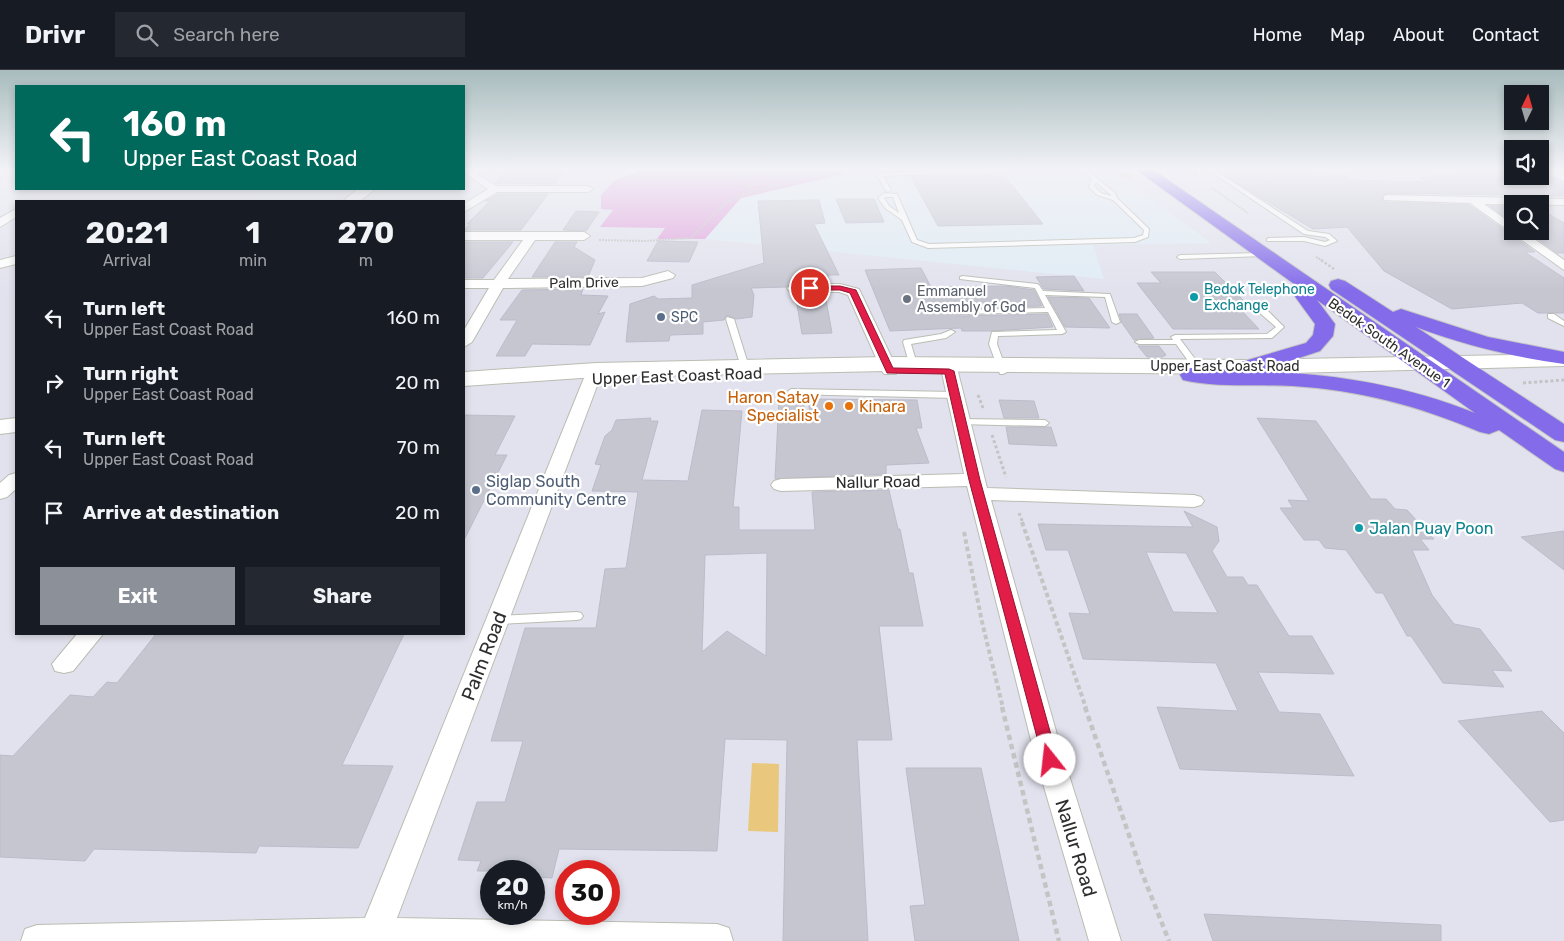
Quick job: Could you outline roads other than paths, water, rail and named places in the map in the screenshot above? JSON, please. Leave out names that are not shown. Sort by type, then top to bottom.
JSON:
[{"type":"main road","name":"Bedok South Avenue 1","points":[[1204,210],[1443,367],[1558,451]]},
{"type":"main road","name":"Bedok South Avenue 1","points":[[1214,210],[1262,248],[1352,294],[1443,367],[1558,451]]},
{"type":"main road","points":[[1249,367],[1313,347],[1323,336],[1325,324],[1305,296],[1262,248]]},
{"type":"main road","points":[[1352,294],[1474,342],[1564,359]]},
{"type":"main road","name":"Upper East Coast Road","points":[[465,378],[596,370],[745,367],[1194,371],[1443,367],[1564,359]]},
{"type":"main road","name":"Upper East Coast Road","points":[[465,386],[592,378],[888,367],[913,364],[948,368]]},
{"type":"main road","name":"Upper East Coast Road","points":[[1194,371],[1249,367],[1443,367],[1564,374]]},
{"type":"main road","points":[[1194,371],[1351,385],[1388,393],[1461,415],[1558,451]]},
{"type":"main road","points":[[0,419],[15,418]]},
{"type":"main road","points":[[0,427],[15,425]]},
{"type":"street","points":[[0,223],[12,210]]},
{"type":"street","points":[[1485,210],[1504,223]]},
{"type":"street","points":[[465,236],[584,236]]},
{"type":"street","points":[[465,340],[498,284],[531,237]]},
{"type":"street","points":[[1528,240],[1564,266]]},
{"type":"street","points":[[1548,255],[1564,255]]},
{"type":"street","points":[[0,264],[15,260]]},
{"type":"street","name":"Palm Drive","points":[[465,284],[642,282],[668,275]]},
{"type":"street","points":[[794,288],[840,288],[854,292],[888,367]]},
{"type":"street","name":"Nallur Road","points":[[948,368],[1024,667],[1079,862],[1105,941]]},
{"type":"street","name":"Palm Road","points":[[375,934],[499,620],[527,540],[592,378]]},
{"type":"street","points":[[0,493],[15,480]]},
{"type":"street","name":"Nallur Road","points":[[781,484],[977,487],[1012,496],[1194,500]]},
{"type":"street","points":[[64,664],[90,635]]},
{"type":"street","points":[[39,941],[375,934],[717,940]]},
{"type":"lane","points":[[891,210],[905,219]]},
{"type":"lane","points":[[901,210],[914,241],[928,246],[1135,240],[1146,236],[1148,230],[1126,210]]},
{"type":"lane","points":[[1180,257],[1262,248],[1305,236],[1267,210]]},
{"type":"lane","points":[[962,278],[1037,286],[1062,332],[995,334],[993,344],[1002,368]]},
{"type":"lane","points":[[1042,293],[1108,295],[1116,322]]},
{"type":"lane","points":[[963,312],[1050,310]]},
{"type":"lane","points":[[1194,371],[1175,337],[1269,336],[1280,327],[1264,312]]},
{"type":"lane","points":[[1551,316],[1564,324]]},
{"type":"lane","points":[[730,319],[745,367]]},
{"type":"lane","points":[[913,364],[907,342],[943,336],[951,332]]},
{"type":"lane","points":[[1139,342],[1178,342]]},
{"type":"lane","points":[[791,392],[955,395]]},
{"type":"lane","points":[[962,422],[1045,423]]},
{"type":"lane","points":[[499,620],[578,616]]},
{"type":"place","name":"Bedok Telephone Exchange","points":[[1194,297]]},
{"type":"place","name":"Emmanuel Assembly of God","points":[[907,299]]},
{"type":"place","name":"SPC","points":[[661,317]]},
{"type":"place","name":"Haron Satay Specialist","points":[[829,406]]},
{"type":"place","name":"Kinara","points":[[849,406]]},
{"type":"place","name":"Siglap South Community Centre","points":[[476,490]]},
{"type":"place","name":"Jalan Puay Poon","points":[[1359,528]]}]
